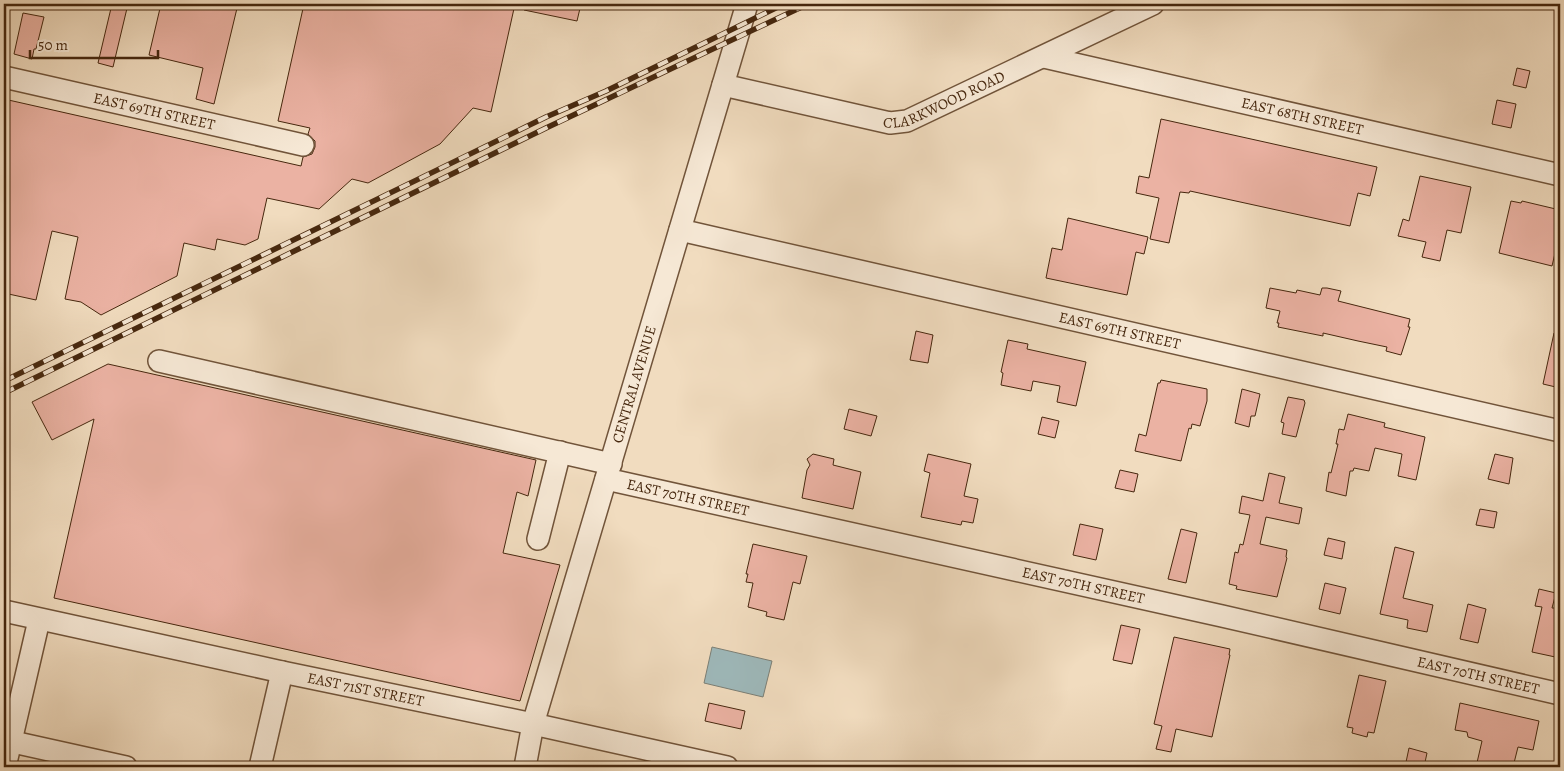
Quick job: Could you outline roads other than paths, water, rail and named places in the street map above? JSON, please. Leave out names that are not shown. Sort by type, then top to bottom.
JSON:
[{"type":"street","name":"CENTRAL AVENUE","points":[[524,767],[533,724],[747,4]]},
{"type":"street","name":"CLARKWOOD ROAD","points":[[723,85],[890,123],[908,121],[1044,58],[1153,4]]},
{"type":"street","name":"EAST 68TH STREET","points":[[1044,58],[1560,175]]},
{"type":"street","name":"EAST 69TH STREET","points":[[4,77],[303,145]]},
{"type":"street","name":"EAST 69TH STREET","points":[[680,230],[1560,430]]},
{"type":"street","name":"EAST 70TH STREET","points":[[159,361],[560,452],[609,471],[1212,614],[1560,694]]},
{"type":"street","points":[[538,539],[560,452]]},
{"type":"street","name":"EAST 71ST STREET","points":[[4,612],[727,767]]},
{"type":"street","points":[[5,767],[7,741],[39,620]]},
{"type":"street","points":[[260,767],[282,672]]},
{"type":"street","points":[[7,741],[126,767]]},
{"type":"water","points":[[712,647],[772,661],[763,697],[704,683]]},
{"type":"railway","points":[[4,381],[546,117],[606,91],[784,4]]},
{"type":"railway","points":[[4,393],[546,128],[808,4]]}]
